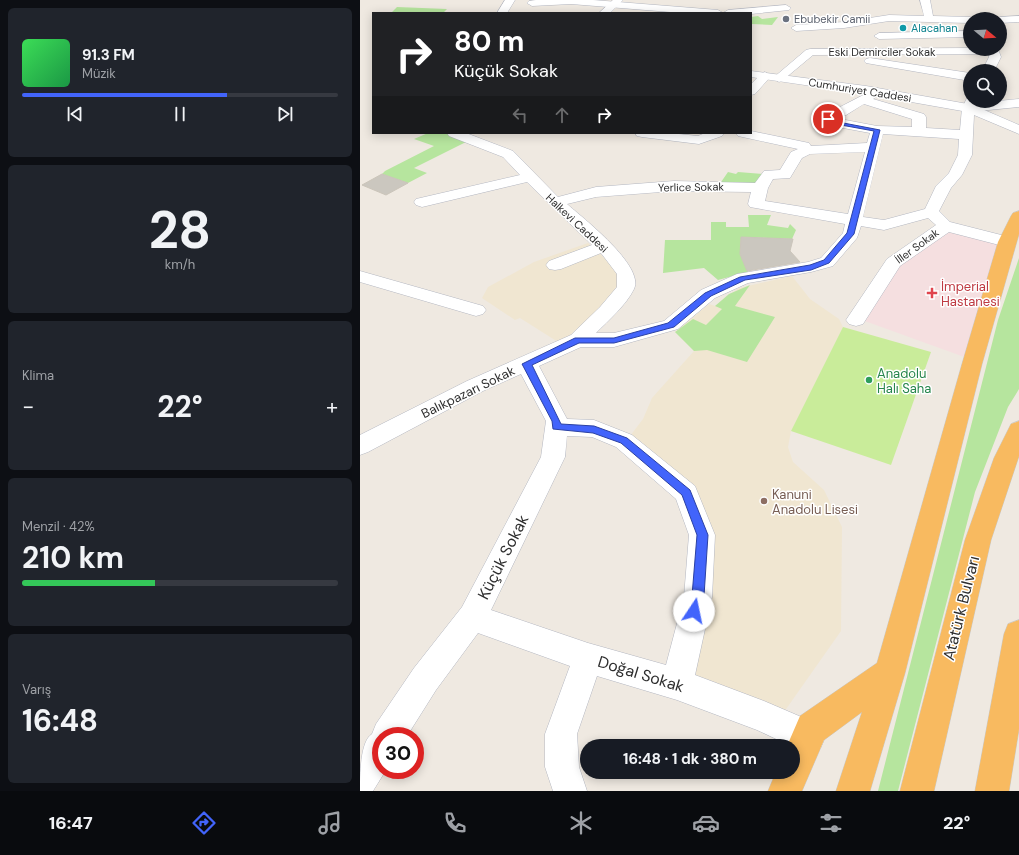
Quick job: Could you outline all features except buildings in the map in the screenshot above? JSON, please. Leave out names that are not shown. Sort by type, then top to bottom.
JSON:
[{"type":"highway","points":[[853,791],[890,673],[972,364],[1007,242],[1019,216]]},
{"type":"highway","name":"Atatürk Bulvarı","points":[[917,791],[978,540],[1006,458],[1019,430]]},
{"type":"highway","points":[[992,791],[1019,634]]},
{"type":"highway","points":[[785,791],[812,728],[890,673]]},
{"type":"street","points":[[503,12],[510,0]]},
{"type":"street","points":[[532,3],[565,1],[615,2],[692,12],[696,9],[700,0]]},
{"type":"street","points":[[925,0],[929,18]]},
{"type":"street","points":[[605,12],[615,2]]},
{"type":"street","points":[[749,2],[776,2],[796,13]]},
{"type":"street","points":[[740,12],[786,8]]},
{"type":"street","points":[[844,13],[844,25]]},
{"type":"street","points":[[796,28],[844,25],[889,18],[963,20]]},
{"type":"street","points":[[916,18],[934,34]]},
{"type":"street","points":[[947,19],[963,29]]},
{"type":"street","points":[[1007,20],[1019,20]]},
{"type":"street","points":[[863,22],[879,36],[888,51]]},
{"type":"street","points":[[879,36],[963,34]]},
{"type":"street","name":"Eski Demirciler Sokak","points":[[779,78],[810,52],[863,66],[888,51],[963,50]]},
{"type":"street","points":[[869,94],[863,66],[963,76]]},
{"type":"street","name":"Cumhuriyet Caddesi","points":[[752,74],[869,94],[963,104]]},
{"type":"street","points":[[752,90],[765,76]]},
{"type":"street","points":[[869,94],[841,112],[831,113],[828,119],[832,122],[878,130],[920,131],[965,135]]},
{"type":"street","points":[[869,94],[919,117],[920,131]]},
{"type":"street","name":"Cumhuriyet Caddesi","points":[[1007,103],[1019,103]]},
{"type":"street","points":[[874,147],[807,150],[796,155],[785,175],[769,174],[760,188],[756,204],[884,225],[931,212],[944,186],[955,175],[965,155],[965,135],[970,108]]},
{"type":"street","name":"Cumhuriyet Caddesi","points":[[976,108],[1019,130]]},
{"type":"street","points":[[578,340],[614,340],[671,325],[708,294],[743,278],[811,267],[827,262],[850,234],[878,130]]},
{"type":"street","name":"Halkevi Caddesi","points":[[457,134],[508,154],[555,202],[604,246],[626,273],[626,288],[578,340]]},
{"type":"street","points":[[661,134],[666,137],[699,140],[714,134]]},
{"type":"street","points":[[748,134],[804,146],[807,150]]},
{"type":"street","points":[[422,202],[530,177]]},
{"type":"street","name":"Yerlice Sokak","points":[[555,202],[596,192],[674,186],[760,188]]},
{"type":"street","points":[[931,212],[946,226]]},
{"type":"street","name":"İller Sokak","points":[[856,320],[893,263],[946,226],[1007,242]]},
{"type":"street","points":[[554,265],[604,246]]},
{"type":"street","points":[[360,276],[476,310]]},
{"type":"street","name":"Balıkpazarı Sokak","points":[[360,446],[475,386],[578,340]]},
{"type":"street","name":"Küçük Sokak","points":[[394,727],[425,679],[472,617],[553,457],[557,421],[527,364]]},
{"type":"street","points":[[556,427],[594,429],[624,441],[686,492],[702,535],[698,596],[677,684]]},
{"type":"street","name":"Doğal Sokak","points":[[472,617],[588,658],[677,684],[764,716],[808,737]]},
{"type":"street","points":[[570,791],[562,767],[561,734],[588,658]]},
{"type":"street","points":[[360,780],[372,761]]},
{"type":"shaded area","name":"İmperial Hastanesi","points":[[944,231],[1001,245],[967,358],[862,320],[895,267]]},
{"type":"shaded area","points":[[588,243],[622,274],[621,288],[574,333],[558,342],[520,318],[515,320],[482,298],[488,287],[534,262]]},
{"type":"shaded area","name":"Kanuni Anadolu Lisesi","points":[[792,276],[810,299],[839,319],[843,327],[791,431],[788,447],[793,462],[824,490],[842,527],[841,631],[784,712],[697,678],[693,664],[711,536],[630,436],[643,419],[652,398],[694,351],[675,332],[709,304],[715,306],[739,288]]},
{"type":"green space","points":[[397,7],[447,9],[444,12],[392,12]]},
{"type":"green space","points":[[758,16],[762,19],[778,17],[772,25],[752,24],[752,17]]},
{"type":"green space","points":[[426,134],[452,134],[468,141],[414,168],[427,173],[408,183],[382,174],[385,171],[434,146],[414,139]]},
{"type":"green space","points":[[728,172],[736,174],[738,172],[763,174],[756,185],[719,185]]},
{"type":"green space","points":[[748,215],[771,215],[767,225],[788,228],[790,224],[796,230],[792,239],[741,237],[740,254],[748,272],[718,280],[704,268],[663,273],[665,240],[711,240],[711,222],[726,222],[726,227],[749,227]]},
{"type":"green space","points":[[1019,258],[1019,389],[1008,407],[975,492],[898,791],[878,791],[998,320]]},
{"type":"green space","points":[[750,285],[735,306],[775,317],[747,362],[707,350],[694,351],[675,332],[693,319],[706,325],[722,309],[715,306],[729,294]]},
{"type":"green space","name":"Anadolu Halı Saha","points":[[843,327],[931,352],[891,465],[791,431]]},
{"type":"place","name":"Ebubekir Camii","points":[[786,19]]},
{"type":"place","name":"Alacahan","points":[[903,28]]},
{"type":"place","name":"İmperial Hastanesi","points":[[932,293]]},
{"type":"place","name":"Anadolu Halı Saha","points":[[869,380]]},
{"type":"place","name":"Kanuni Anadolu Lisesi","points":[[764,501]]},
{"type":"route","points":[[694,611],[698,596],[702,535],[686,492],[624,441],[594,429],[556,427],[557,421],[527,364],[578,340],[614,340],[671,325],[708,294],[743,278],[811,267],[827,262],[850,234],[859,206],[878,130],[832,122],[828,119]]}]
